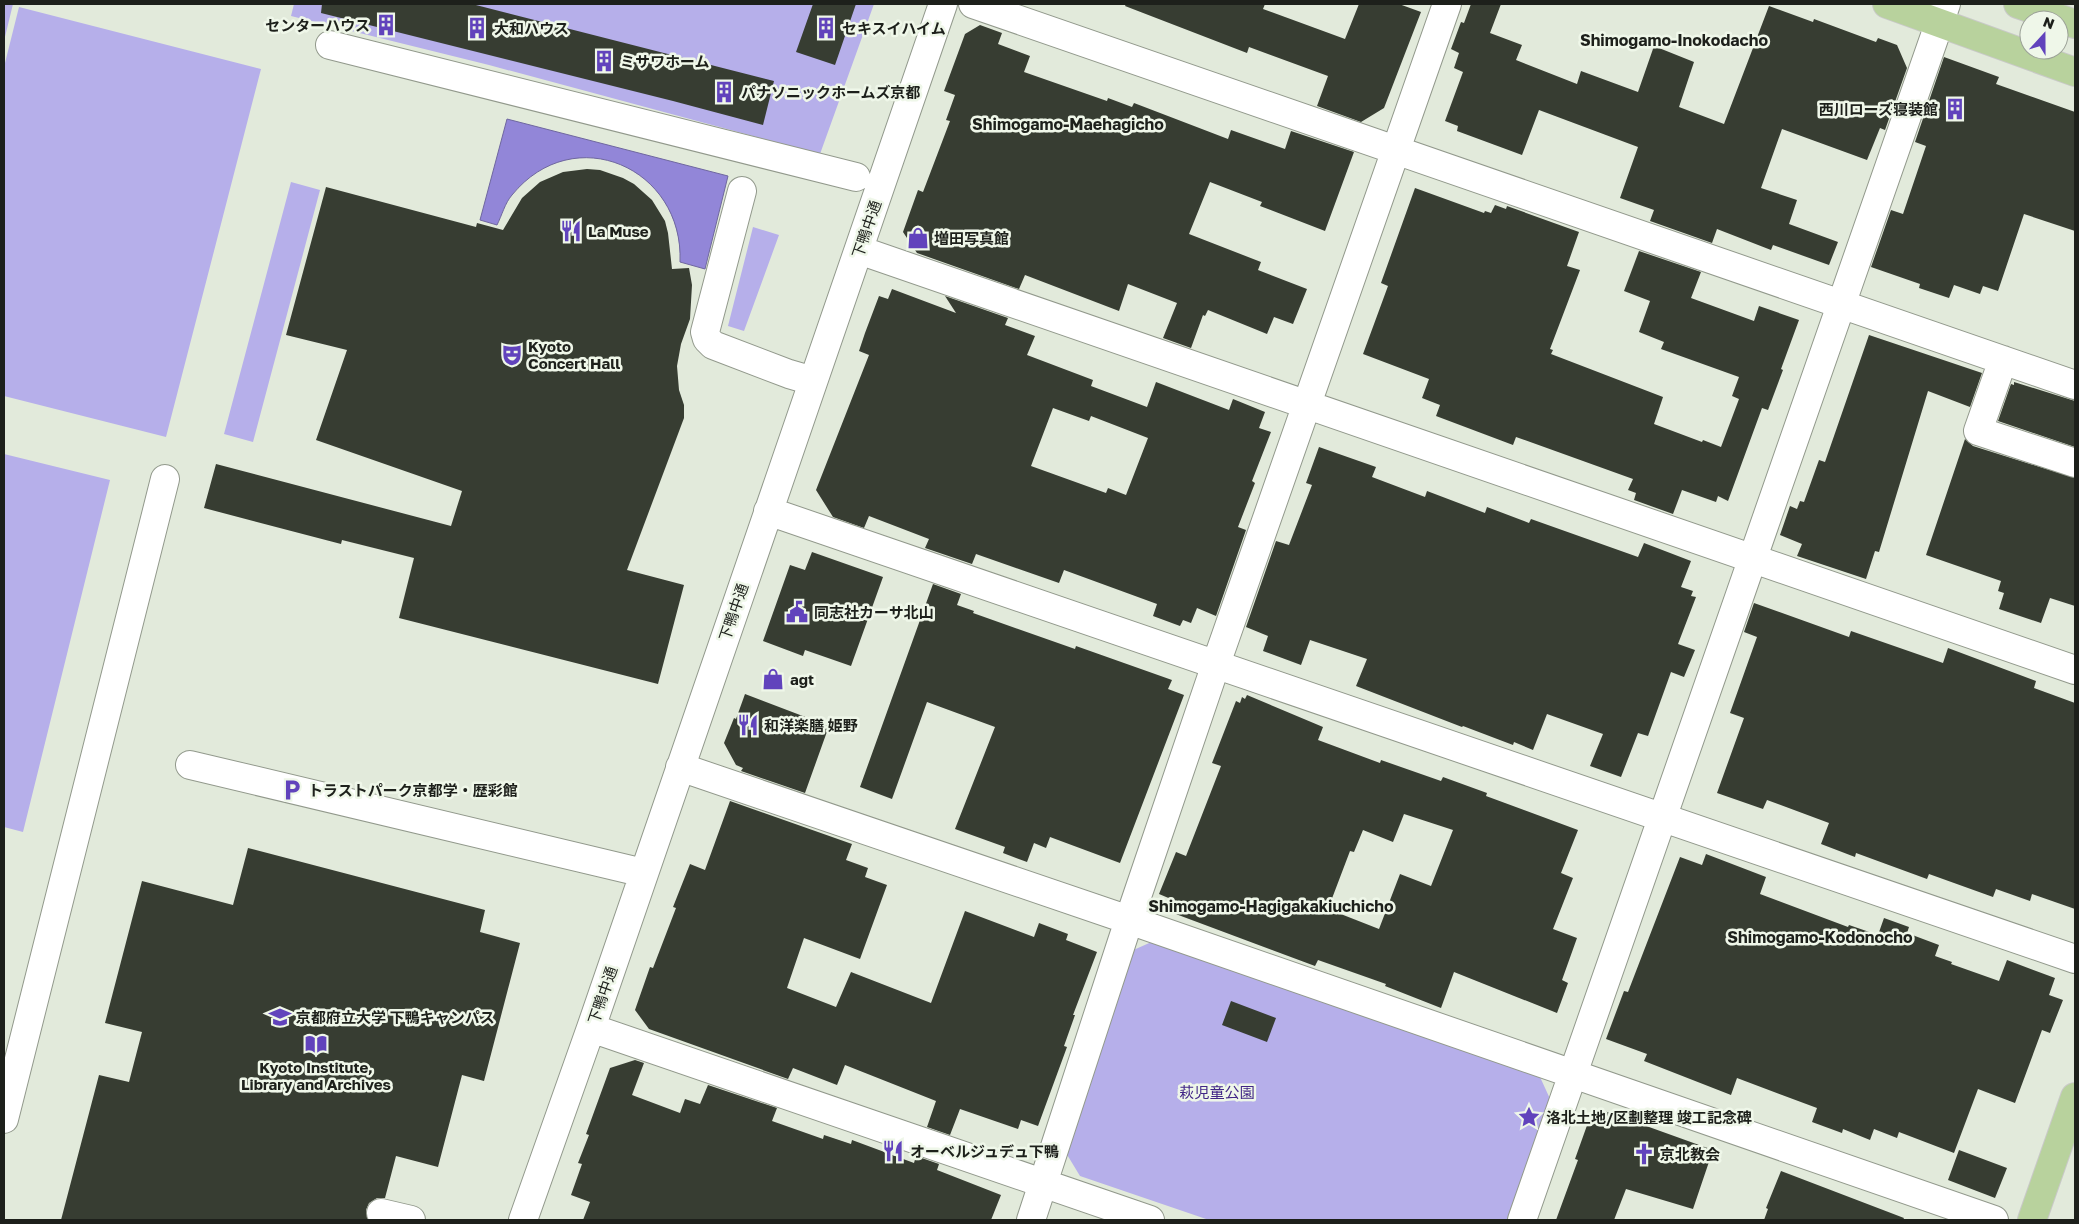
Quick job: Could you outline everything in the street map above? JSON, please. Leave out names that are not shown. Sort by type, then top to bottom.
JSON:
[{"type":"main road","points":[[1887,4],[1943,14],[2075,72]]},
{"type":"main road","points":[[2018,4],[2075,24]]},
{"type":"main road","points":[[2032,1220],[2075,1097]]},
{"type":"street","name":"下鴨中通","points":[[523,1220],[591,1028],[943,4]]},
{"type":"street","points":[[973,4],[2075,385]]},
{"type":"street","points":[[1031,1220],[1129,920],[1216,664],[1447,4]]},
{"type":"street","points":[[1522,1220],[1943,14]]},
{"type":"street","points":[[330,45],[856,177]]},
{"type":"street","points":[[742,191],[705,332],[707,339],[713,345],[788,374],[813,381]]},
{"type":"street","points":[[859,250],[2075,670]]},
{"type":"street","points":[[2003,360],[1978,431],[2075,463]]},
{"type":"street","points":[[4,1119],[165,479]]},
{"type":"street","points":[[768,511],[2075,960]]},
{"type":"street","points":[[190,765],[644,873]]},
{"type":"street","points":[[680,767],[1129,920],[1994,1220]]},
{"type":"street","points":[[591,1028],[1150,1220]]},
{"type":"street","points":[[382,1213],[411,1220]]},
{"type":"green space","points":[[4,4],[13,4],[4,41]]},
{"type":"green space","points":[[294,4],[874,4],[820,154],[489,65],[291,16]]},
{"type":"green space","points":[[19,7],[261,69],[166,437],[4,396],[4,67]]},
{"type":"green space","points":[[291,182],[320,190],[253,442],[224,434]]},
{"type":"green space","points":[[753,227],[779,235],[744,331],[728,326]]},
{"type":"green space","points":[[4,454],[110,480],[23,832],[4,827]]},
{"type":"green space","name":"萩児童公園","points":[[1156,940],[1540,1077],[1551,1101],[1507,1220],[1209,1220],[1080,1176],[1063,1148],[1129,952]]},
{"type":"shaded area","points":[[507,119],[728,176],[705,269],[680,262],[676,229],[664,201],[645,179],[621,165],[593,158],[565,160],[537,172],[512,195],[505,205],[497,225],[480,220]]},
{"type":"building","points":[[322,4],[472,4],[774,81],[763,125],[321,13]]},
{"type":"building","name":"セキスイハイム","points":[[813,4],[856,4],[835,65],[796,52]]},
{"type":"building","points":[[1126,4],[1265,4],[1263,9],[1345,39],[1359,4],[1399,4],[1421,12],[1384,108],[1361,122],[1317,106],[1328,76],[1249,47],[1247,53],[1125,6]]},
{"type":"building","points":[[1471,4],[1501,4],[1490,33],[1522,45],[1516,60],[1577,84],[1581,71],[1638,92],[1654,46],[1694,62],[1679,107],[1724,124],[1769,6],[1813,22],[1814,19],[1876,42],[1878,38],[1897,45],[1907,68],[1885,130],[1880,128],[1867,160],[1782,129],[1761,188],[1797,200],[1789,224],[1838,242],[1829,265],[1773,245],[1771,250],[1717,229],[1712,243],[1650,221],[1654,210],[1620,198],[1638,147],[1539,110],[1522,155],[1457,131],[1458,126],[1445,121],[1463,72],[1454,68],[1459,53],[1451,49],[1461,22],[1464,23]]},
{"type":"building","points":[[980,25],[1002,33],[998,44],[1030,56],[1024,72],[1107,101],[1108,98],[1132,107],[1134,103],[1228,139],[1231,130],[1285,149],[1291,131],[1354,152],[1325,231],[1260,206],[1262,202],[1210,182],[1189,234],[1261,262],[1258,270],[1307,289],[1293,324],[1274,317],[1267,334],[1208,310],[1205,316],[1203,315],[1191,348],[1163,338],[1177,303],[1128,284],[1119,311],[1025,275],[1019,289],[917,253],[903,232],[918,190],[923,192],[950,121],[946,120],[955,95],[944,91],[965,34]]},
{"type":"building","points":[[1944,57],[1999,77],[1996,84],[2075,112],[2075,231],[2024,214],[1998,291],[1983,286],[1980,294],[1954,285],[1949,298],[1919,288],[1920,284],[1871,267],[1891,210],[1903,214],[1926,146],[1915,142]]},
{"type":"building","name":"Kyoto Concert Hall","points":[[587,169],[600,170],[623,178],[634,184],[652,200],[665,221],[672,269],[689,268],[692,285],[690,319],[681,344],[677,366],[679,390],[684,405],[684,418],[627,570],[684,585],[658,684],[399,618],[414,558],[342,540],[341,544],[204,508],[216,464],[451,526],[462,491],[316,440],[347,350],[286,335],[326,187],[476,227],[477,223],[503,230],[522,198],[540,182],[563,172]]},
{"type":"building","points":[[1415,188],[1484,213],[1485,211],[1491,213],[1495,205],[1506,209],[1507,206],[1579,232],[1567,266],[1580,270],[1550,349],[1553,350],[1551,354],[1663,397],[1654,424],[1702,442],[1703,440],[1721,447],[1739,399],[1732,396],[1739,377],[1661,349],[1664,342],[1639,332],[1650,301],[1624,291],[1639,251],[1701,272],[1691,298],[1754,321],[1759,306],[1799,320],[1768,410],[1762,408],[1728,501],[1718,496],[1716,502],[1682,490],[1673,514],[1634,500],[1636,493],[1628,490],[1633,479],[1516,437],[1513,445],[1436,416],[1440,405],[1422,398],[1429,379],[1363,354],[1388,286],[1381,283]]},
{"type":"building","points":[[892,289],[956,313],[945,296],[1008,318],[1005,325],[1035,336],[1027,355],[1093,380],[1091,386],[1147,407],[1156,382],[1229,410],[1233,399],[1265,412],[1259,428],[1271,432],[1252,481],[1255,483],[1238,527],[1246,530],[1216,616],[1197,608],[1191,623],[1183,620],[1180,626],[1153,616],[1157,604],[1064,570],[1059,583],[976,554],[972,564],[925,548],[929,539],[869,516],[864,528],[833,517],[816,490],[869,355],[859,351],[865,333],[879,296],[888,299]],"holes":[[[1053,408],[1089,421],[1091,416],[1148,438],[1126,495],[1108,488],[1106,493],[1031,466]]]},
{"type":"building","points":[[1869,335],[1982,373],[1970,407],[1928,391],[1879,552],[1875,551],[1866,579],[1797,556],[1802,544],[1780,535],[1790,506],[1797,509],[1800,501],[1804,502],[1819,460],[1825,462]]},
{"type":"building","points":[[2014,382],[2075,401],[2075,447],[1998,421],[2011,384],[2014,385]]},
{"type":"building","points":[[1965,439],[1973,446],[2075,478],[2075,606],[2050,598],[2041,623],[1999,609],[2004,593],[1998,591],[2001,581],[1926,555]]},
{"type":"building","points":[[1319,447],[1376,467],[1372,477],[1425,497],[1427,491],[1485,513],[1487,507],[1529,523],[1531,519],[1638,557],[1644,543],[1691,561],[1681,587],[1693,591],[1691,596],[1696,597],[1678,644],[1695,650],[1684,677],[1671,672],[1648,736],[1638,733],[1621,777],[1590,766],[1603,734],[1547,714],[1533,750],[1514,742],[1513,745],[1462,727],[1356,686],[1367,659],[1310,640],[1301,665],[1263,651],[1268,636],[1246,627],[1276,541],[1289,545],[1312,485],[1306,483]]},
{"type":"building","points":[[812,552],[883,577],[851,666],[805,650],[803,656],[763,641],[790,565],[805,570]]},
{"type":"building","points":[[933,584],[961,594],[957,605],[974,611],[973,613],[1075,649],[1076,646],[1172,680],[1168,689],[1184,695],[1120,863],[1050,837],[1046,848],[1034,843],[1027,862],[1003,853],[1005,847],[955,829],[995,727],[927,702],[892,799],[860,787]]},
{"type":"building","points":[[1754,603],[1849,637],[1851,631],[1943,663],[1948,648],[2036,681],[2034,688],[2075,703],[2075,909],[2032,894],[2030,901],[1996,889],[1993,897],[1929,874],[1927,879],[1856,853],[1855,857],[1821,844],[1829,823],[1767,800],[1763,809],[1717,793],[1744,718],[1730,713],[1757,637],[1744,632]]},
{"type":"building","points":[[745,694],[829,726],[805,793],[741,771],[743,768],[736,765],[724,743],[734,718],[736,719]]},
{"type":"building","points":[[1247,695],[1323,727],[1318,740],[1380,763],[1381,760],[1441,781],[1443,777],[1487,793],[1486,796],[1578,830],[1561,873],[1573,878],[1553,929],[1577,938],[1562,980],[1568,983],[1557,1013],[1454,972],[1441,1008],[1385,986],[1386,984],[1318,960],[1315,966],[1173,913],[1178,902],[1159,894],[1176,852],[1186,856],[1221,766],[1212,763],[1236,701],[1240,703],[1242,697],[1245,699]],"holes":[[[1404,814],[1453,830],[1431,886],[1400,874],[1379,929],[1328,909],[1350,851],[1354,852],[1363,830],[1393,842]]]},
{"type":"building","points":[[730,801],[852,844],[846,860],[868,868],[865,877],[887,885],[860,959],[804,938],[787,988],[836,1007],[851,972],[931,1003],[965,911],[1034,937],[1039,923],[1068,934],[1066,940],[1097,952],[1073,1015],[1075,1015],[1064,1046],[1067,1047],[1038,1126],[1021,1120],[1018,1129],[960,1109],[950,1135],[927,1127],[936,1101],[845,1065],[837,1085],[793,1068],[788,1079],[649,1029],[635,1010],[650,967],[653,968],[676,908],[673,907],[690,864],[705,870]]},
{"type":"building","name":"Kyoto Institute, Library and Archives","points":[[248,848],[485,910],[480,932],[520,943],[484,1081],[462,1075],[438,1167],[396,1156],[385,1198],[377,1198],[369,1203],[366,1210],[368,1220],[61,1220],[99,1075],[129,1082],[142,1032],[105,1023],[142,881],[233,905]]},
{"type":"building","points":[[1706,854],[1766,877],[1760,894],[1848,927],[1849,925],[1878,935],[1884,918],[1909,927],[1907,933],[1939,945],[1935,956],[1952,962],[1951,964],[1999,981],[2007,960],[2055,978],[2049,995],[2063,1000],[2050,1033],[2042,1030],[2015,1103],[1978,1089],[1954,1153],[1899,1132],[1897,1138],[1874,1129],[1870,1140],[1843,1129],[1842,1133],[1812,1122],[1817,1108],[1737,1078],[1731,1095],[1644,1061],[1647,1054],[1606,1039],[1624,991],[1628,992],[1680,857],[1702,865]]},
{"type":"building","points":[[1231,1001],[1276,1018],[1267,1042],[1222,1025]]},
{"type":"building","points":[[635,1060],[644,1063],[632,1095],[680,1113],[685,1099],[700,1104],[708,1085],[777,1108],[772,1121],[823,1139],[824,1135],[851,1144],[852,1140],[914,1163],[916,1156],[939,1164],[937,1170],[1001,1195],[991,1220],[583,1220],[590,1202],[571,1195],[582,1164],[578,1163],[589,1135],[586,1134],[610,1068]]},
{"type":"building","name":"京北教会","points":[[1599,1109],[1713,1150],[1693,1209],[1626,1189],[1614,1220],[1556,1220],[1578,1160],[1575,1159],[1590,1117],[1596,1118]]},
{"type":"building","points":[[1959,1150],[2007,1168],[1995,1198],[1948,1180]]},
{"type":"building","points":[[1781,1171],[1904,1218],[1903,1220],[1764,1220],[1768,1209],[1766,1208]]},
{"type":"place","name":"センターハウス","points":[[386,25]]},
{"type":"place","name":"大和ハウス","points":[[477,28]]},
{"type":"place","name":"セキスイハイム","points":[[826,28]]},
{"type":"place","name":"ミサワホーム","points":[[604,61]]},
{"type":"place","name":"パナソニックホームズ京都","points":[[724,92]]},
{"type":"place","name":"西川ローズ寝装館","points":[[1955,109]]},
{"type":"place","name":"La Muse","points":[[571,231]]},
{"type":"place","name":"増田写真館","points":[[918,238]]},
{"type":"place","name":"Kyoto Concert Hall","points":[[512,355]]},
{"type":"place","name":"同志社カーサ北山","points":[[797,612]]},
{"type":"place","name":"agt","points":[[773,679]]},
{"type":"place","name":"和洋楽膳 姫野","points":[[748,725]]},
{"type":"place","name":"トラストパーク京都学・歴彩館","points":[[292,790]]},
{"type":"place","name":"京都府立大学 下鴨キャンパス","points":[[280,1017]]},
{"type":"place","name":"Kyoto Institute, Library and Archives","points":[[316,1044]]},
{"type":"place","name":"洛北土地/区劃整理 竣工記念碑","points":[[1529,1117]]},
{"type":"place","name":"オーベルジュデュ下鴨","points":[[893,1151]]},
{"type":"place","name":"京北教会","points":[[1644,1154]]},
{"type":"district","name":"Shimogamo-Inokodacho","points":[[1674,40]]},
{"type":"district","name":"Shimogamo-Maehagicho","points":[[1068,124]]},
{"type":"district","name":"Shimogamo-Hagigakakiuchicho","points":[[1271,906]]},
{"type":"district","name":"Shimogamo-Kodonocho","points":[[1820,937]]}]
